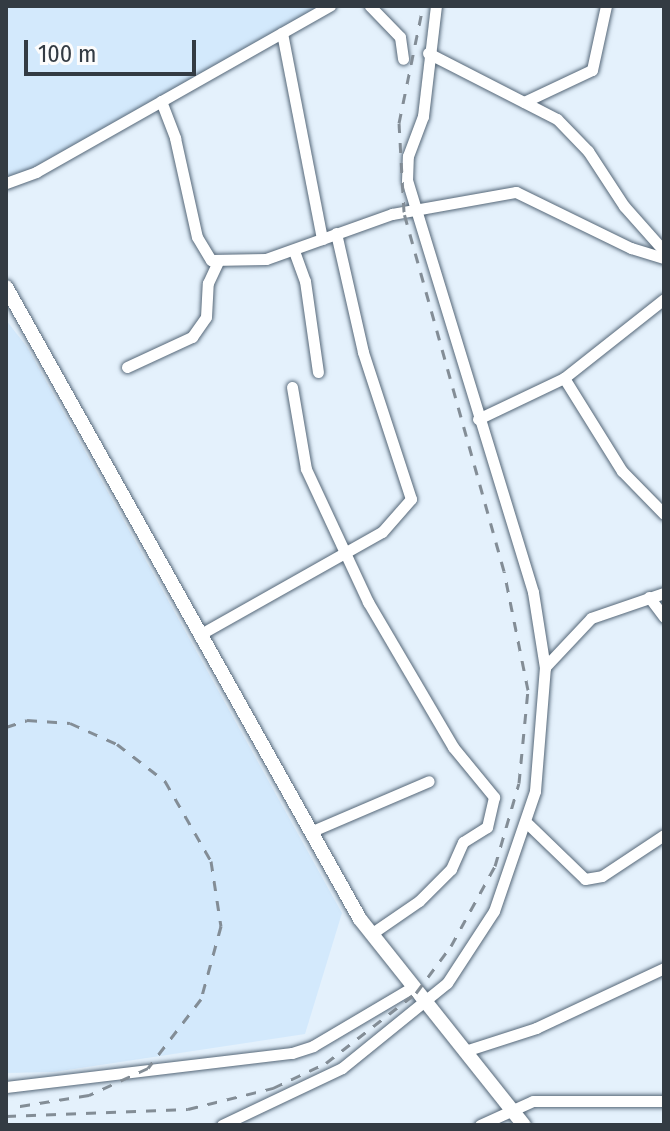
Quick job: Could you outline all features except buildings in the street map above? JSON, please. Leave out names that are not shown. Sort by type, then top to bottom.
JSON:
[{"type":"street","points":[[6,183],[36,172],[330,6]]},
{"type":"street","points":[[370,6],[400,37],[403,59]]},
{"type":"street","points":[[222,1125],[342,1068],[425,1003],[463,964],[494,911],[528,824],[545,668],[533,592],[414,211],[407,166],[423,116],[428,53],[436,6]]},
{"type":"street","points":[[524,102],[592,70],[606,6]]},
{"type":"street","points":[[282,33],[322,239]]},
{"type":"street","points":[[428,53],[551,114],[588,151],[624,206],[664,251]]},
{"type":"street","points":[[161,101],[175,138],[201,250],[218,262],[266,259],[336,233],[414,211],[523,192],[631,248],[664,258]]},
{"type":"street","points":[[199,635],[392,525],[408,506],[411,492],[381,417],[336,233]]},
{"type":"street","points":[[294,251],[305,281],[318,372]]},
{"type":"street","points":[[127,367],[192,337],[206,317],[208,283],[218,262]]},
{"type":"street","points":[[6,287],[310,832],[371,934],[411,988],[524,1125]]},
{"type":"street","points":[[478,419],[564,378],[664,299]]},
{"type":"street","points":[[564,378],[622,471],[664,514]]},
{"type":"street","points":[[292,387],[306,469],[345,553],[453,747],[491,788],[495,801],[487,827],[463,842],[451,869],[419,901],[371,934]]},
{"type":"street","points":[[545,668],[591,618],[664,593]]},
{"type":"street","points":[[649,597],[664,617]]},
{"type":"street","points":[[310,832],[429,781]]},
{"type":"street","points":[[528,824],[585,879],[602,876],[664,835]]},
{"type":"street","points":[[465,1051],[536,1028],[664,968]]},
{"type":"street","points":[[6,1087],[292,1053],[313,1046],[411,988]]},
{"type":"street","points":[[480,1125],[542,1100],[664,1101]]},
{"type":"shaded area","points":[[6,6],[325,6],[6,183]]},
{"type":"shaded area","points":[[6,320],[27,347],[342,913],[305,1034],[54,1072],[6,1073]]},
{"type":"railway","points":[[6,1116],[188,1109],[273,1088],[326,1063],[416,993],[451,946],[495,866],[519,783],[528,690],[504,571],[404,212],[399,123],[423,6]]},
{"type":"railway","points":[[6,727],[27,720],[70,723],[117,744],[165,781],[211,861],[221,926],[201,999],[148,1068],[89,1095],[14,1107]]}]
